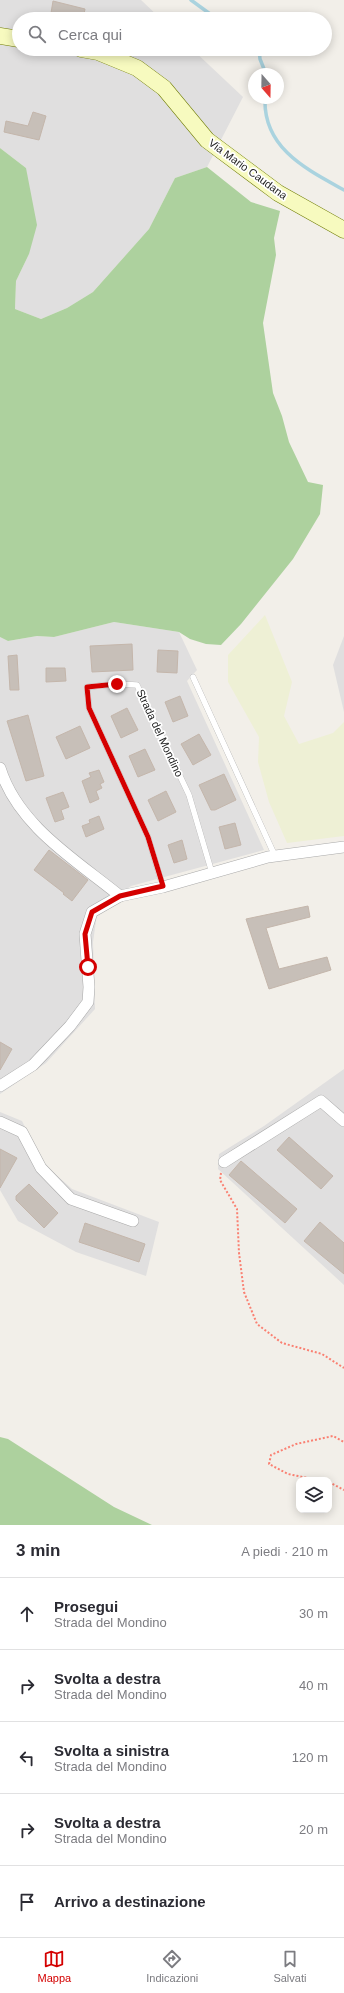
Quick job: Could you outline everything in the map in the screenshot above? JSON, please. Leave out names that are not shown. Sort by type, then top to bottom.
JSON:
[{"type":"main road","points":[[0,36],[12,38]]},
{"type":"main road","name":"Via Mario Caudana","points":[[108,56],[137,68],[164,88],[207,140],[278,193],[344,230]]},
{"type":"street","points":[[0,768],[15,802],[34,823],[54,844],[120,896]]},
{"type":"street","points":[[0,1086],[33,1065],[70,1026],[88,1002],[89,987],[85,934],[92,912],[120,896],[275,856],[344,847]]},
{"type":"street","points":[[224,1162],[321,1101],[344,1121]]},
{"type":"street","points":[[0,1122],[22,1132],[41,1168],[71,1199],[133,1221]]},
{"type":"lane","points":[[194,677],[275,856]]},
{"type":"lane","name":"Strada del Mondino","points":[[163,886],[148,837],[89,708],[87,687],[117,684],[138,685],[189,795],[212,873]]},
{"type":"path","points":[[224,1162],[220,1180],[237,1209],[239,1253],[244,1292],[257,1324],[282,1343],[322,1354],[344,1368]]},
{"type":"path","points":[[303,1477],[288,1474],[269,1464],[271,1455],[296,1444],[334,1436],[344,1442]]},
{"type":"path","points":[[332,1484],[344,1490]]},
{"type":"shaded area","points":[[0,0],[141,0],[154,12],[12,12],[12,56],[199,56],[243,97],[207,167],[175,178],[149,229],[93,292],[67,308],[41,319],[15,309],[16,281],[29,254],[26,168],[0,148]]},
{"type":"shaded area","points":[[114,622],[179,632],[197,670],[187,681],[264,850],[131,886],[97,914],[93,942],[95,1009],[46,1063],[0,1094],[0,637],[8,641],[37,636],[54,637]]},
{"type":"shaded area","points":[[344,636],[344,712],[333,665]]},
{"type":"shaded area","points":[[344,1069],[344,1285],[218,1169],[219,1154],[264,1126]]},
{"type":"shaded area","points":[[0,1112],[22,1121],[43,1163],[72,1189],[159,1222],[146,1276],[76,1252],[18,1221],[0,1190]]},
{"type":"green space","points":[[0,148],[26,168],[37,225],[29,254],[16,281],[15,309],[41,319],[67,308],[93,292],[149,229],[175,178],[207,167],[251,202],[280,211],[274,238],[276,255],[263,323],[273,393],[282,416],[289,442],[308,482],[323,485],[320,514],[293,559],[241,624],[221,645],[206,644],[190,639],[179,632],[114,622],[54,637],[37,636],[8,641],[0,637]]},
{"type":"green space","points":[[265,615],[292,682],[284,716],[299,744],[333,733],[344,722],[344,836],[287,843],[269,802],[258,762],[259,737],[228,682],[228,655]]},
{"type":"green space","points":[[0,1437],[8,1439],[114,1507],[152,1525],[0,1525]]},
{"type":"building","points":[[53,1],[85,9],[84,12],[51,12]]},
{"type":"building","points":[[33,112],[46,116],[39,140],[4,132],[6,121],[28,126]]},
{"type":"building","points":[[132,644],[133,670],[92,672],[90,646]]},
{"type":"building","points":[[158,650],[178,651],[177,673],[157,672]]},
{"type":"building","points":[[17,655],[19,690],[10,690],[8,656]]},
{"type":"building","points":[[46,668],[65,668],[66,681],[46,682]]},
{"type":"building","points":[[180,696],[188,716],[173,722],[165,702]]},
{"type":"building","points":[[127,708],[138,730],[121,738],[111,716]]},
{"type":"building","points":[[28,715],[44,776],[26,781],[7,721]]},
{"type":"building","points":[[80,726],[90,748],[66,759],[56,737]]},
{"type":"building","points":[[199,734],[211,755],[193,765],[181,744]]},
{"type":"building","points":[[145,749],[155,770],[138,777],[129,756]]},
{"type":"building","points":[[99,770],[104,782],[100,784],[102,788],[96,791],[99,799],[90,803],[82,781],[91,777],[89,773]]},
{"type":"building","points":[[224,774],[236,800],[215,810],[211,810],[199,785]]},
{"type":"building","points":[[166,791],[176,812],[158,821],[148,800]]},
{"type":"building","points":[[63,792],[69,807],[61,810],[64,819],[55,822],[46,798]]},
{"type":"building","points":[[99,816],[104,829],[86,837],[82,826],[90,823],[89,820]]},
{"type":"building","points":[[235,823],[241,845],[225,849],[219,827]]},
{"type":"building","points":[[182,840],[187,859],[174,863],[168,845]]},
{"type":"building","points":[[49,850],[88,880],[72,901],[34,870]]},
{"type":"building","points":[[308,906],[310,917],[266,928],[279,969],[327,957],[331,970],[269,989],[246,919]]},
{"type":"building","points":[[0,1042],[12,1049],[0,1070]]},
{"type":"building","points":[[289,1137],[333,1176],[321,1189],[277,1150]]},
{"type":"building","points":[[0,1149],[17,1158],[0,1188]]},
{"type":"building","points":[[241,1161],[297,1209],[285,1223],[229,1175]]},
{"type":"building","points":[[29,1184],[58,1213],[44,1228],[16,1200],[16,1196]]},
{"type":"building","points":[[320,1222],[344,1243],[344,1274],[304,1241]]},
{"type":"building","points":[[85,1223],[145,1244],[139,1262],[79,1242]]},
{"type":"waterway","points":[[191,0],[207,12]]},
{"type":"waterway","points":[[260,56],[264,68]]},
{"type":"waterway","points":[[265,104],[266,115],[271,131],[279,144],[302,165],[344,190]]},
{"type":"route","points":[[88,967],[85,934],[92,912],[120,896],[163,886],[148,837],[89,708],[87,687],[117,684]]}]
